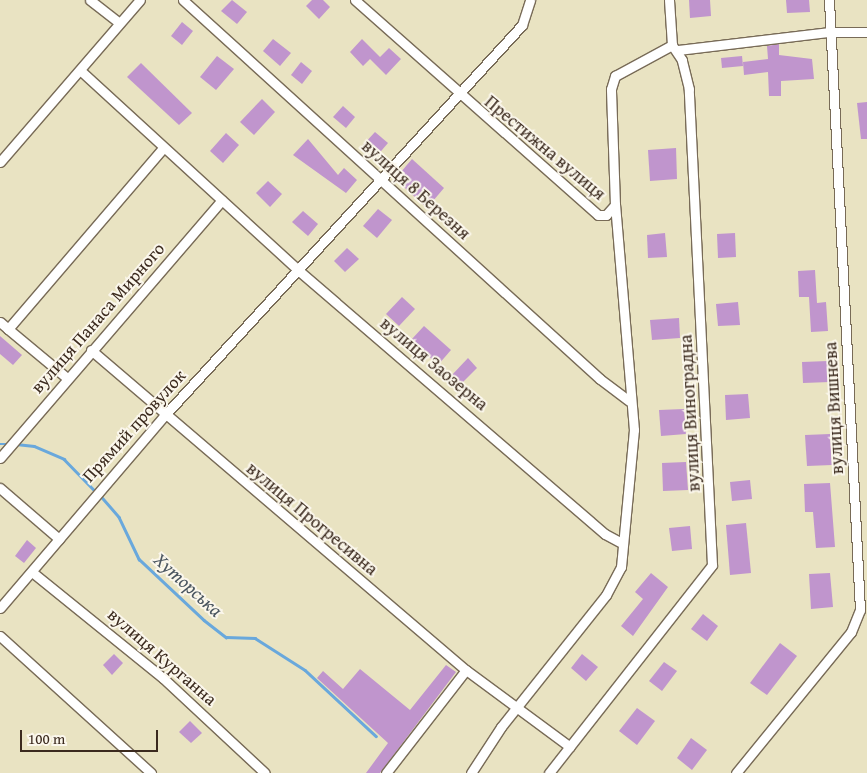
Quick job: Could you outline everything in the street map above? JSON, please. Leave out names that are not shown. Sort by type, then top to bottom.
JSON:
[{"type":"street","points":[[90,0],[119,23]]},
{"type":"street","points":[[0,162],[81,71],[140,0]]},
{"type":"street","name":"вулиця 8 Березня","points":[[184,0],[600,379],[630,401]]},
{"type":"street","name":"Престижна вулиця","points":[[355,0],[459,95],[588,208],[606,215],[615,205],[612,81],[652,53],[675,48]]},
{"type":"street","name":"Прямий провулок","points":[[0,608],[96,493],[164,416],[522,25],[530,0]]},
{"type":"street","name":"вулиця Виноградна","points":[[549,773],[712,565],[689,89],[675,48],[668,0]]},
{"type":"street","name":"вулиця Вишнева","points":[[736,773],[851,632],[860,610],[829,0]]},
{"type":"street","points":[[675,48],[830,32],[867,32]]},
{"type":"street","name":"вулиця Заозерна","points":[[81,71],[298,270],[605,534],[622,543]]},
{"type":"street","points":[[8,329],[163,148]]},
{"type":"street","name":"вулиця Панаса Мирного","points":[[0,458],[222,200]]},
{"type":"street","points":[[471,773],[516,707],[606,595],[621,567],[634,430],[630,401],[615,205]]},
{"type":"street","points":[[0,322],[67,378]]},
{"type":"street","name":"вулиця Прогресивна","points":[[91,350],[164,416],[466,670],[570,747]]},
{"type":"street","points":[[0,488],[58,540]]},
{"type":"street","name":"вулиця Курганна","points":[[32,572],[163,678],[265,773]]},
{"type":"street","points":[[0,636],[151,773]]},
{"type":"street","points":[[386,773],[466,670]]},
{"type":"building","points":[[232,0],[247,12],[237,24],[221,11]]},
{"type":"building","points":[[312,0],[323,0],[330,7],[319,19],[306,6]]},
{"type":"building","points":[[689,0],[710,0],[711,16],[690,18]]},
{"type":"building","points":[[786,0],[809,0],[810,12],[787,13]]},
{"type":"building","points":[[182,22],[193,31],[182,45],[171,36]]},
{"type":"building","points":[[273,39],[291,53],[280,66],[263,51]]},
{"type":"building","points":[[362,39],[380,57],[389,48],[401,59],[386,75],[370,59],[363,66],[350,52]]},
{"type":"building","points":[[779,44],[779,55],[812,59],[814,79],[781,81],[781,96],[769,96],[768,72],[744,75],[743,62],[768,59],[767,46]]},
{"type":"building","points":[[217,56],[234,69],[216,90],[200,77]]},
{"type":"building","points":[[742,56],[743,66],[722,68],[721,58]]},
{"type":"building","points":[[301,62],[312,71],[302,84],[291,75]]},
{"type":"building","points":[[141,63],[192,113],[179,125],[127,77]]},
{"type":"building","points":[[262,99],[275,112],[254,135],[240,122]]},
{"type":"building","points":[[867,102],[867,139],[861,139],[857,103]]},
{"type":"building","points":[[343,106],[355,117],[346,128],[333,117]]},
{"type":"building","points":[[375,132],[388,143],[376,157],[363,145]]},
{"type":"building","points":[[226,133],[239,145],[223,163],[210,151]]},
{"type":"building","points":[[308,139],[338,175],[344,168],[357,180],[346,193],[293,155]]},
{"type":"building","points":[[676,148],[677,179],[650,181],[648,150]]},
{"type":"building","points":[[412,159],[444,188],[427,208],[395,179]]},
{"type":"building","points":[[268,181],[282,194],[270,207],[256,193]]},
{"type":"building","points":[[378,209],[392,220],[377,238],[363,226]]},
{"type":"building","points":[[303,211],[318,224],[308,236],[292,222]]},
{"type":"building","points":[[665,233],[667,257],[648,258],[647,235]]},
{"type":"building","points":[[735,233],[736,257],[718,258],[717,234]]},
{"type":"building","points":[[347,248],[359,259],[345,272],[334,261]]},
{"type":"building","points":[[815,270],[817,303],[826,302],[828,331],[811,332],[809,297],[799,297],[798,271]]},
{"type":"building","points":[[402,297],[415,309],[399,326],[386,314]]},
{"type":"building","points":[[738,302],[740,325],[718,326],[716,304]]},
{"type":"building","points":[[679,318],[680,338],[652,340],[650,320]]},
{"type":"building","points":[[424,326],[451,350],[438,365],[411,340]]},
{"type":"building","points":[[0,336],[22,355],[13,365],[0,354]]},
{"type":"building","points":[[468,358],[477,368],[460,385],[451,376]]},
{"type":"building","points":[[828,361],[830,382],[803,383],[802,362]]},
{"type":"building","points":[[748,394],[750,418],[726,420],[725,395]]},
{"type":"building","points":[[684,409],[686,434],[661,436],[659,410]]},
{"type":"building","points":[[830,434],[832,465],[807,466],[805,435]]},
{"type":"building","points":[[686,462],[688,490],[663,491],[662,463]]},
{"type":"building","points":[[750,480],[752,499],[732,501],[730,482]]},
{"type":"building","points":[[830,483],[835,547],[816,548],[813,512],[805,512],[804,484]]},
{"type":"building","points":[[746,523],[751,573],[730,575],[726,525]]},
{"type":"building","points":[[690,526],[692,549],[672,551],[669,528]]},
{"type":"building","points":[[27,540],[36,548],[24,563],[15,556]]},
{"type":"building","points":[[651,573],[668,587],[633,636],[621,626],[643,599],[635,592]]},
{"type":"building","points":[[830,573],[833,607],[811,609],[809,574]]},
{"type":"building","points":[[703,614],[718,626],[707,641],[691,629]]},
{"type":"building","points":[[780,643],[797,656],[767,695],[750,683]]},
{"type":"building","points":[[114,654],[123,663],[112,675],[103,665]]},
{"type":"building","points":[[582,654],[598,667],[586,681],[571,668]]},
{"type":"building","points":[[664,662],[677,671],[662,691],[649,681]]},
{"type":"building","points":[[446,665],[456,672],[380,773],[366,773],[388,743],[317,678],[323,671],[343,689],[360,669],[410,710]]},
{"type":"building","points":[[637,708],[655,721],[637,745],[619,731]]},
{"type":"building","points":[[190,721],[202,733],[191,743],[179,732]]},
{"type":"building","points":[[691,738],[707,750],[692,770],[677,758]]},
{"type":"waterway","name":"Хуторська","points":[[0,444],[8,444]]},
{"type":"waterway","name":"Хуторська","points":[[16,444],[34,446],[64,459],[96,492]]},
{"type":"waterway","name":"Хуторська","points":[[100,495],[119,517],[139,559],[204,620],[226,637],[255,638],[305,670],[376,736]]}]
